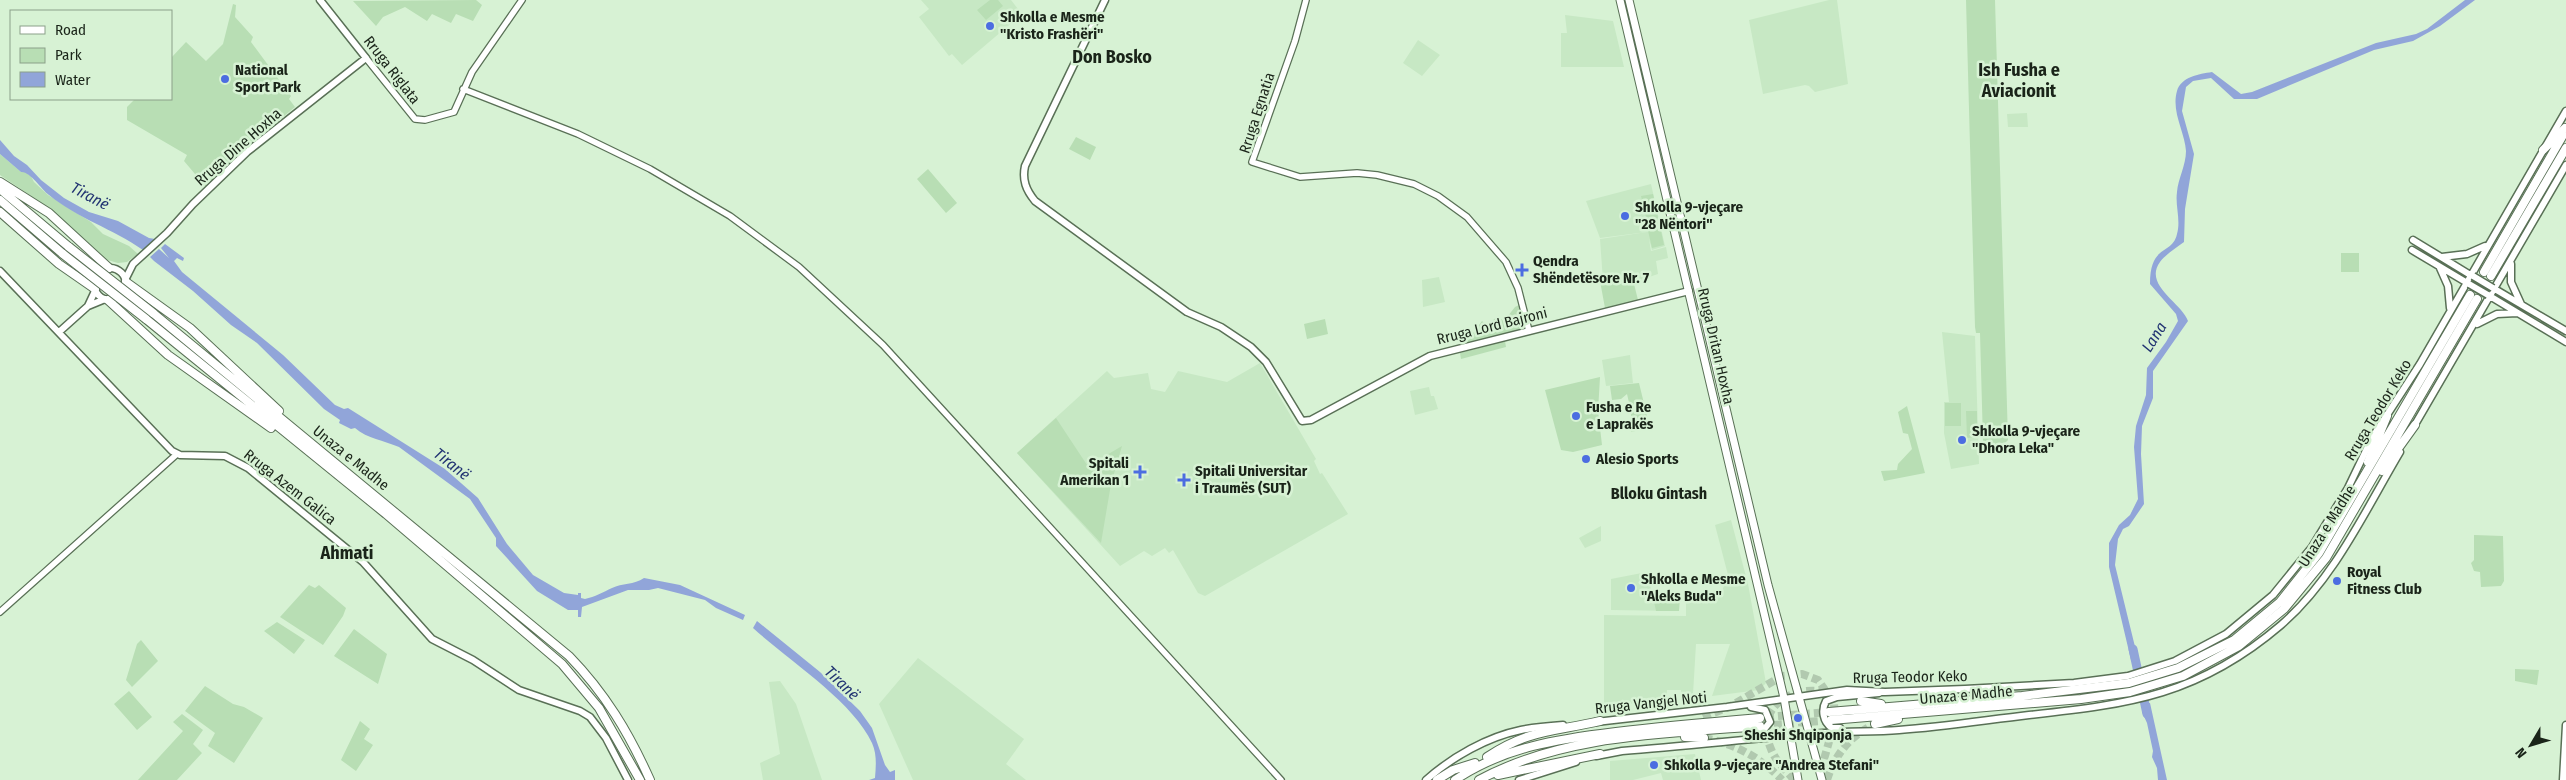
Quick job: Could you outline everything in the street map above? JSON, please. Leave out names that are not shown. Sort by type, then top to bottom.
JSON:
[{"type":"highway","points":[[2544,150],[2566,126]]},
{"type":"highway","points":[[2566,130],[2487,274],[2566,148]]},
{"type":"highway","points":[[0,182],[49,213],[113,269]]},
{"type":"highway","name":"Unaza e Madhe","points":[[0,189],[569,656],[586,673],[618,717],[650,780]]},
{"type":"highway","name":"Unaza e Madhe","points":[[0,200],[63,254],[146,319],[514,621],[562,664],[599,708],[640,780]]},
{"type":"highway","points":[[0,212],[59,264],[95,290]]},
{"type":"highway","points":[[125,281],[190,328],[358,481]]},
{"type":"highway","name":"Unaza e Madhe","points":[[2352,507],[2337,542],[2309,582],[2266,626],[2239,646],[2204,666],[2150,687],[2129,684],[2022,696],[1890,706],[1830,716],[1960,710],[2081,699],[2129,684],[2147,675],[2199,660],[2234,640],[2280,602],[2308,569],[2352,507],[2473,297]]},
{"type":"highway","points":[[106,300],[168,355],[250,413],[327,473],[352,488]]},
{"type":"highway","points":[[2387,416],[2350,497],[2352,507],[2362,504],[2391,456],[2415,425]]},
{"type":"highway","points":[[1861,701],[1890,706]]},
{"type":"highway","points":[[1875,724],[1960,710]]},
{"type":"highway","points":[[1662,726],[1703,717]]},
{"type":"highway","points":[[1487,757],[1511,742],[1532,734],[1600,721]]},
{"type":"highway","points":[[1454,780],[1494,758],[1526,747],[1565,738],[1662,726],[1760,722],[1571,746],[1523,760],[1479,780]]},
{"type":"highway","points":[[1648,736],[1704,738]]},
{"type":"highway","points":[[1488,780],[1571,746]]},
{"type":"highway","points":[[1437,780],[1448,772],[1511,748],[1526,747]]},
{"type":"highway","points":[[1498,775],[1600,754]]},
{"type":"highway","points":[[1447,780],[1475,762]]},
{"type":"main road","name":"Rruga Riglata","points":[[320,0],[366,58]]},
{"type":"main road","name":"Rruga Lord Bajroni","points":[[1105,0],[1025,166],[1022,176],[1024,183],[1035,201],[1169,299],[1192,315],[1228,331],[1251,347],[1266,362],[1298,416],[1305,422],[1424,358],[1698,289]]},
{"type":"main road","name":"Rruga Dritan Hoxha","points":[[1620,0],[1784,698],[1798,780]]},
{"type":"main road","name":"Rruga Dritan Hoxha","points":[[1630,0],[1768,585],[1822,780]]},
{"type":"main road","name":"Rruga Dine Hoxha","points":[[88,306],[120,296],[125,290],[125,281],[136,261],[167,233],[193,204],[259,142],[366,58]]},
{"type":"main road","name":"Rruga Teodor Keko","points":[[2147,675],[2226,634],[2261,606],[2287,581],[2302,562],[2338,504],[2365,451],[2472,276],[2566,112]]},
{"type":"main road","points":[[1520,780],[1611,752],[1809,734],[1881,731],[1969,723],[2132,701],[2153,696],[2199,679],[2229,663],[2254,647],[2292,615],[2333,564],[2566,165]]},
{"type":"main road","points":[[2412,240],[2566,331]]},
{"type":"main road","points":[[2441,257],[2474,252],[2490,242]]},
{"type":"main road","points":[[2412,250],[2566,342]]},
{"type":"main road","points":[[2512,257],[2511,280],[2522,305]]},
{"type":"main road","name":"Rruga Dine Hoxha","points":[[60,332],[88,306],[95,290],[94,283],[97,274],[136,261]]},
{"type":"main road","points":[[2437,265],[2447,281],[2450,311]]},
{"type":"main road","points":[[113,269],[125,281]]},
{"type":"main road","points":[[0,271],[177,454]]},
{"type":"main road","points":[[95,290],[106,300]]},
{"type":"main road","points":[[2474,325],[2497,314],[2515,313],[2520,315]]},
{"type":"main road","name":"Rruga Azem Galica","points":[[177,454],[225,456],[242,464],[364,562],[428,636],[525,692],[580,711],[590,717],[606,738],[628,780]]},
{"type":"main road","name":"Rruga Teodor Keko","points":[[1784,698],[1847,690],[1885,692],[2074,683],[2129,684]]},
{"type":"main road","points":[[1881,731],[1874,727],[1832,728],[1826,722],[1824,705],[1830,699],[1885,692]]},
{"type":"main road","name":"Rruga Vangjel Noti","points":[[1426,780],[1444,765],[1481,743],[1521,729],[1720,708],[1784,698]]},
{"type":"main road","points":[[1692,746],[1721,739],[1756,735],[1766,729],[1770,722],[1768,714],[1760,707],[1720,708]]},
{"type":"main road","points":[[2563,780],[2566,725]]},
{"type":"street","name":"Rruga Riglata","points":[[366,58],[417,120],[425,120],[454,112],[468,79],[522,0]]},
{"type":"street","name":"Rruga Egnatia","points":[[1306,0],[1295,41],[1252,162],[1300,177],[1357,173],[1386,176],[1414,184],[1438,196],[1467,217],[1495,247],[1510,270],[1521,296],[1529,331]]},
{"type":"street","points":[[463,89],[586,138],[666,177],[747,228],[818,282],[883,345],[1281,780]]},
{"type":"street","points":[[0,612],[177,454]]},
{"type":"shaded area","points":[[921,0],[1011,0],[1022,14],[962,65],[952,54],[949,56],[919,17],[929,9]]},
{"type":"shaded area","points":[[1829,0],[1837,0],[1848,84],[1815,92],[1805,85],[1763,94],[1749,20]]},
{"type":"shaded area","points":[[1565,15],[1613,21],[1624,67],[1561,67],[1561,33],[1567,33]]},
{"type":"shaded area","points":[[1418,40],[1440,55],[1422,76],[1403,63]]},
{"type":"shaded area","points":[[2027,113],[2028,127],[2008,127],[2007,114]]},
{"type":"shaded area","points":[[1651,184],[1665,246],[1652,250],[1649,239],[1651,251],[1666,247],[1668,258],[1656,261],[1658,274],[1634,282],[1632,276],[1603,281],[1600,239],[1647,232],[1600,238],[1586,201]]},
{"type":"shaded area","points":[[1439,277],[1445,302],[1423,307],[1422,280]]},
{"type":"shaded area","points":[[1942,332],[1975,336],[1979,464],[1951,469],[1944,433],[1944,402],[1949,402]]},
{"type":"shaded area","points":[[1630,355],[1633,383],[1606,386],[1602,360]]},
{"type":"shaded area","name":"Spitali Universitar i Traumës (SUT)","points":[[1260,363],[1316,459],[1314,461],[1320,474],[1322,473],[1348,514],[1205,596],[1198,593],[1173,550],[1169,553],[1165,548],[1152,556],[1144,551],[1120,566],[1017,453],[1107,371],[1114,378],[1148,373],[1151,389],[1165,392],[1178,371],[1227,382]]},
{"type":"shaded area","points":[[1429,387],[1431,396],[1434,396],[1438,409],[1415,415],[1410,391]]},
{"type":"shaded area","points":[[1731,520],[1748,584],[1766,683],[1759,690],[1712,696],[1730,644],[1696,644],[1693,694],[1681,693],[1681,690],[1667,690],[1666,703],[1604,704],[1604,615],[1686,616],[1686,592],[1722,591],[1728,575],[1715,525]]},
{"type":"shaded area","points":[[1601,526],[1601,541],[1585,548],[1579,538]]},
{"type":"shaded area","name":"Shkolla e Mesme \"Aleks Buda\"","points":[[1647,572],[1653,597],[1680,592],[1679,611],[1611,610],[1611,579]]},
{"type":"shaded area","points":[[918,658],[1024,739],[1006,764],[1026,780],[913,780],[879,704]]},
{"type":"shaded area","points":[[780,681],[796,704],[822,780],[763,780],[760,763],[780,754],[769,682]]},
{"type":"shaded area","name":"Shkolla 9-vjeçare \"Andrea Stefani\"","points":[[1695,754],[1701,780],[1663,780],[1661,773],[1633,780],[1610,780],[1610,761]]},
{"type":"green space","points":[[476,0],[482,5],[473,21],[456,14],[451,23],[432,14],[427,21],[405,7],[383,17],[376,26],[353,1]]},
{"type":"green space","points":[[990,0],[998,0],[1003,6],[986,20],[977,10]]},
{"type":"green space","points":[[1966,0],[1995,0],[2008,440],[2004,444],[1987,445],[1983,442],[1980,333],[1976,333],[1975,327]]},
{"type":"green space","name":"National Sport Park","points":[[233,4],[236,5],[235,17],[253,37],[251,42],[291,96],[289,99],[295,107],[244,149],[206,187],[184,161],[187,155],[127,120],[127,107],[134,100],[172,100],[172,57],[186,42],[206,61],[223,44]]},
{"type":"green space","points":[[1076,137],[1096,147],[1090,160],[1069,149]]},
{"type":"green space","points":[[0,154],[21,172],[26,172],[31,176],[34,182],[48,195],[91,222],[103,234],[129,246],[138,254],[127,262],[118,263],[104,259],[52,210],[0,175]]},
{"type":"green space","points":[[928,169],[957,203],[946,213],[917,179]]},
{"type":"green space","points":[[1653,194],[1664,245],[1652,248],[1646,222],[1653,220],[1647,221],[1641,196]]},
{"type":"green space","points":[[2341,253],[2359,253],[2359,272],[2341,272]]},
{"type":"green space","points":[[1632,276],[1638,300],[1605,308],[1600,281]]},
{"type":"green space","points":[[1523,303],[1529,331],[1463,347],[1482,321],[1488,326],[1497,316],[1504,321],[1515,307]]},
{"type":"green space","points":[[1325,319],[1328,334],[1307,339],[1304,324]]},
{"type":"green space","points":[[1505,341],[1506,347],[1461,359],[1460,353]]},
{"type":"green space","points":[[1600,377],[1598,411],[1602,445],[1573,452],[1561,450],[1545,390]]},
{"type":"green space","points":[[1639,383],[1650,428],[1631,432],[1631,411],[1627,394],[1621,399],[1612,400],[1610,386]]},
{"type":"green space","points":[[1945,403],[1961,403],[1961,426],[1945,426]]},
{"type":"green space","points":[[1907,406],[1925,473],[1884,481],[1881,471],[1897,470],[1898,464],[1912,449],[1908,434],[1903,433],[1898,412]]},
{"type":"green space","points":[[1966,411],[1977,411],[1977,437],[1967,438]]},
{"type":"green space","points":[[1056,418],[1091,471],[1107,462],[1105,456],[1122,446],[1111,484],[1101,543],[1017,453]]},
{"type":"green space","points":[[2474,535],[2503,536],[2504,581],[2501,586],[2481,587],[2480,572],[2474,571],[2471,563],[2474,560]]},
{"type":"green space","points":[[309,585],[315,588],[319,585],[346,608],[343,616],[323,645],[280,617]]},
{"type":"green space","points":[[1680,592],[1679,611],[1656,611],[1653,597]]},
{"type":"green space","points":[[277,622],[305,640],[294,654],[264,631]]},
{"type":"green space","points":[[354,629],[387,654],[378,684],[334,656]]},
{"type":"green space","points":[[141,640],[158,661],[132,687],[126,680],[137,644]]},
{"type":"green space","points":[[2515,669],[2539,670],[2537,685],[2515,681]]},
{"type":"green space","points":[[205,686],[233,704],[244,707],[263,718],[234,763],[208,746],[215,733],[185,711]]},
{"type":"green space","points":[[129,691],[152,717],[137,730],[114,704]]},
{"type":"green space","points":[[182,714],[203,730],[193,744],[202,753],[177,780],[138,780],[183,731],[173,722]]},
{"type":"green space","points":[[360,721],[370,729],[364,739],[373,745],[356,771],[341,760]]},
{"type":"water","points":[[2465,0],[2475,0],[2440,26],[2413,41],[2374,50],[2257,99],[2234,99],[2211,78],[2193,81],[2186,87],[2182,111],[2194,154],[2185,209],[2184,242],[2162,259],[2156,270],[2156,278],[2165,293],[2179,307],[2188,321],[2153,371],[2153,398],[2142,426],[2141,454],[2144,504],[2129,526],[2123,529],[2118,539],[2115,565],[2138,659],[2131,660],[2109,567],[2109,543],[2119,525],[2130,515],[2138,499],[2134,447],[2136,426],[2146,395],[2147,368],[2166,342],[2178,321],[2176,314],[2150,284],[2151,271],[2157,256],[2171,245],[2178,229],[2177,192],[2186,151],[2176,107],[2179,86],[2186,79],[2212,72],[2241,94],[2252,92],[2376,43],[2416,34],[2427,29]]},
{"type":"water","points":[[0,140],[14,156],[64,198],[89,212],[118,221],[149,238],[155,239],[143,250],[60,203],[32,177],[21,172],[0,154]]},
{"type":"water","points":[[165,244],[184,258],[183,261],[177,258],[174,261],[182,272],[283,355],[335,405],[344,409],[348,408],[445,469],[478,498],[507,544],[533,575],[564,593],[578,595],[578,593],[581,593],[581,598],[585,599],[616,586],[636,582],[644,578],[680,585],[745,615],[743,620],[716,608],[705,600],[658,588],[628,590],[582,607],[581,617],[578,617],[578,610],[568,610],[537,591],[496,546],[496,538],[470,499],[399,447],[339,423],[340,420],[324,409],[257,343],[231,325],[193,291],[150,257],[159,249],[169,258],[161,248]]},
{"type":"water","points":[[757,621],[820,672],[860,711],[872,728],[885,765],[890,772],[895,770],[895,780],[869,780],[875,778],[874,747],[863,727],[835,697],[753,628]]},
{"type":"water","points":[[2150,703],[2167,780],[2158,780],[2157,768],[2152,757],[2153,751],[2147,723],[2142,712],[2142,704]]},
{"type":"waterway","name":"Lana","points":[[2133,649],[2147,714]]},
{"type":"tunnel","points":[[2470,295],[2484,272]]},
{"type":"tunnel","points":[[2477,299],[2491,276]]},
{"type":"tunnel","points":[[1703,717],[1729,707],[1782,676],[1802,674],[1818,680],[1834,703],[1835,721],[1820,773]]},
{"type":"tunnel","points":[[1794,780],[1773,754],[1767,734],[1767,721],[1772,710],[1780,701],[1790,695],[1816,691],[1830,693]]},
{"type":"tunnel","points":[[1766,717],[1829,712]]},
{"type":"tunnel","points":[[1762,726],[1831,720]]},
{"type":"tunnel","points":[[1827,780],[1834,762],[1845,746],[1866,728],[1875,724]]},
{"type":"tunnel","points":[[1704,738],[1737,748],[1756,758],[1782,780]]},
{"type":"place","name":"Shkolla e Mesme \"Kristo Frashëri\"","points":[[990,26]]},
{"type":"place","name":"National Sport Park","points":[[225,79]]},
{"type":"place","name":"Shkolla 9-vjeçare \"28 Nëntori\"","points":[[1625,216]]},
{"type":"place","name":"Qendra Shëndetësore Nr. 7","points":[[1522,270]]},
{"type":"place","name":"Fusha e Re e Laprakës","points":[[1576,416]]},
{"type":"place","name":"Shkolla 9-vjeçare \"Dhora Leka\"","points":[[1962,440]]},
{"type":"place","name":"Alesio Sports","points":[[1586,459]]},
{"type":"place","name":"Spitali Amerikan 1","points":[[1140,472]]},
{"type":"place","name":"Spitali Universitar i Traumës (SUT)","points":[[1184,480]]},
{"type":"place","name":"Royal Fitness Club","points":[[2337,581]]},
{"type":"place","name":"Shkolla e Mesme \"Aleks Buda\"","points":[[1631,588]]},
{"type":"place","name":"Sheshi Shqiponja","points":[[1798,718]]},
{"type":"place","name":"Shkolla 9-vjeçare \"Andrea Stefani\"","points":[[1654,765]]},
{"type":"district","name":"Don Bosko","points":[[1112,57]]},
{"type":"district","name":"Ish Fusha e Aviacionit","points":[[2019,80]]},
{"type":"district","name":"Blloku Gintash","points":[[1659,493]]},
{"type":"district","name":"Ahmati","points":[[347,553]]},
{"type":"water label","name":"Tiranë","points":[[90,196]]},
{"type":"water label","name":"Tiranë","points":[[452,464]]},
{"type":"water label","name":"Tiranë","points":[[842,683]]}]
